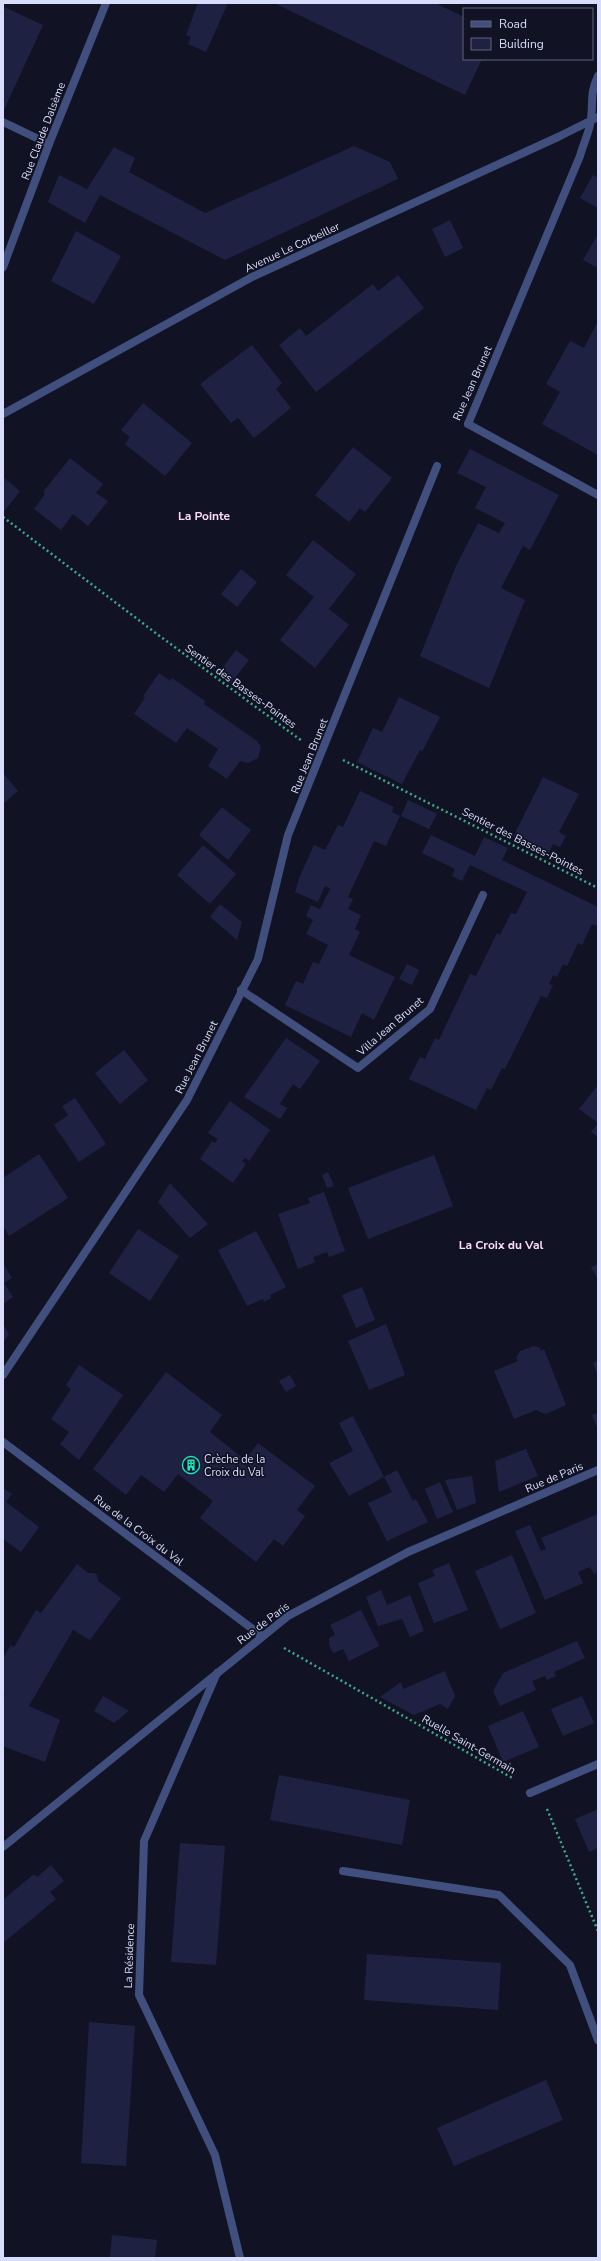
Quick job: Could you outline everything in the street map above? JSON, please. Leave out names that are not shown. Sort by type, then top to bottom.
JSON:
[{"type":"street","name":"Rue Claude Dalsème","points":[[3,267],[49,144],[106,3]]},
{"type":"street","name":"Rue Jean Brunet","points":[[598,76],[590,102],[595,118],[468,424],[598,495]]},
{"type":"street","name":"Avenue Le Corbeiller","points":[[3,414],[252,277],[551,140],[595,118]]},
{"type":"street","points":[[3,122],[49,144]]},
{"type":"street","name":"Rue Jean Brunet","points":[[3,1375],[187,1100],[258,959],[288,835],[437,466]]},
{"type":"street","name":"Villa Jean Brunet","points":[[242,990],[358,1068],[430,1009],[483,894]]},
{"type":"street","name":"Rue de la Croix du Val","points":[[3,1442],[262,1636]]},
{"type":"street","name":"Rue de Paris","points":[[3,1847],[288,1616],[408,1552],[598,1470]]},
{"type":"street","name":"La Résidence","points":[[217,1673],[144,1840],[139,1995],[215,2155],[240,2258]]},
{"type":"street","points":[[530,1793],[598,1764]]},
{"type":"street","points":[[343,1871],[499,1895],[570,1965],[598,2040]]},
{"type":"path","name":"Sentier des Basses-Pointes","points":[[3,517],[305,742],[598,888]]},
{"type":"path","name":"Ruelle Saint-Germain","points":[[262,1636],[514,1779],[530,1793],[547,1809],[598,1931]]},
{"type":"building","points":[[198,3],[228,3],[206,52],[188,44],[191,37],[186,35]]},
{"type":"building","points":[[274,3],[435,3],[463,17],[463,60],[482,60],[465,95]]},
{"type":"building","points":[[4,7],[43,25],[4,110],[3,11]]},
{"type":"building","points":[[354,146],[390,162],[398,179],[225,260],[100,195],[85,223],[48,202],[59,175],[87,189],[114,147],[135,158],[129,172],[205,213]]},
{"type":"building","points":[[593,175],[598,178],[598,208],[580,198]]},
{"type":"building","points":[[450,220],[463,248],[445,257],[432,229]]},
{"type":"building","points":[[76,231],[121,256],[94,304],[51,281]]},
{"type":"building","points":[[598,234],[598,268],[583,260]]},
{"type":"building","points":[[398,275],[424,308],[316,392],[279,345],[300,328],[306,336],[373,284],[378,291]]},
{"type":"building","points":[[598,321],[598,455],[542,424],[560,392],[546,384],[570,341],[584,348]]},
{"type":"building","points":[[252,345],[282,383],[276,389],[291,408],[254,438],[238,418],[231,423],[200,384]]},
{"type":"building","points":[[143,403],[192,443],[165,476],[125,444],[130,437],[121,430]]},
{"type":"building","points":[[353,447],[392,478],[365,512],[360,508],[349,522],[315,495]]},
{"type":"building","points":[[470,449],[559,495],[530,550],[523,546],[501,588],[525,600],[489,688],[420,656],[456,566],[478,523],[499,533],[505,523],[475,508],[486,487],[457,473]]},
{"type":"building","points":[[70,458],[103,484],[96,493],[108,501],[88,526],[73,514],[61,530],[34,509],[45,494],[43,492]]},
{"type":"building","points":[[3,477],[20,491],[3,513]]},
{"type":"building","points":[[313,540],[356,574],[329,609],[349,625],[315,668],[280,640],[314,597],[286,575]]},
{"type":"building","points":[[241,569],[257,582],[237,607],[221,594]]},
{"type":"building","points":[[236,650],[249,660],[230,684],[217,675]]},
{"type":"building","points":[[159,673],[170,681],[172,678],[205,701],[204,704],[257,741],[261,747],[258,758],[248,763],[240,761],[227,779],[208,766],[218,749],[187,728],[176,743],[134,714],[145,698],[143,696]]},
{"type":"building","points":[[399,697],[440,717],[422,752],[420,750],[402,784],[357,762],[373,728],[382,732]]},
{"type":"building","points":[[3,773],[18,791],[3,804]]},
{"type":"building","points":[[543,777],[579,794],[559,832],[566,836],[560,847],[553,844],[548,854],[513,837]]},
{"type":"building","points":[[360,791],[394,807],[392,812],[400,816],[386,846],[374,841],[348,897],[353,899],[348,909],[361,915],[355,929],[360,932],[349,955],[395,977],[374,1020],[362,1013],[351,1037],[285,1005],[296,981],[303,984],[313,962],[319,964],[328,945],[306,934],[313,920],[306,916],[311,905],[320,909],[330,889],[325,886],[318,902],[295,892],[300,876],[314,845],[325,850],[338,825],[343,827]]},
{"type":"building","points":[[408,800],[437,814],[429,829],[401,816]]},
{"type":"building","points":[[222,807],[251,830],[228,860],[199,835]]},
{"type":"building","points":[[431,835],[475,856],[484,837],[508,848],[502,860],[598,907],[598,926],[592,924],[582,945],[578,943],[567,966],[563,964],[557,977],[553,975],[549,984],[553,985],[547,998],[541,996],[505,1069],[502,1068],[491,1090],[487,1088],[476,1110],[409,1079],[420,1057],[425,1059],[435,1038],[439,1040],[470,974],[476,976],[497,933],[500,935],[511,913],[516,914],[527,892],[470,865],[462,881],[452,876],[455,869],[422,853]]},
{"type":"building","points":[[203,845],[236,874],[210,904],[177,875]]},
{"type":"building","points":[[220,904],[242,922],[237,940],[210,917]]},
{"type":"building","points":[[407,964],[419,970],[412,985],[399,979]]},
{"type":"building","points":[[286,1038],[320,1061],[300,1089],[293,1084],[280,1104],[287,1108],[280,1119],[244,1097]]},
{"type":"building","points":[[124,1050],[148,1080],[120,1104],[95,1073]]},
{"type":"building","points":[[598,1085],[598,1123],[579,1109]]},
{"type":"building","points":[[75,1098],[106,1144],[79,1162],[54,1125],[68,1115],[62,1106]]},
{"type":"building","points":[[230,1101],[270,1130],[249,1161],[245,1158],[242,1161],[246,1164],[233,1183],[200,1159],[212,1141],[215,1143],[218,1139],[208,1133]]},
{"type":"building","points":[[598,1123],[598,1137],[591,1132]]},
{"type":"building","points":[[39,1154],[68,1198],[9,1236],[3,1226],[3,1178]]},
{"type":"building","points":[[434,1155],[453,1206],[368,1239],[348,1188]]},
{"type":"building","points":[[328,1172],[334,1186],[327,1188],[322,1175]]},
{"type":"building","points":[[170,1183],[208,1224],[190,1238],[158,1202]]},
{"type":"building","points":[[324,1192],[345,1251],[329,1257],[327,1252],[313,1257],[315,1262],[298,1269],[278,1214],[310,1203],[308,1198]]},
{"type":"building","points":[[138,1229],[179,1256],[150,1301],[109,1273]]},
{"type":"building","points":[[256,1231],[286,1287],[270,1295],[271,1298],[264,1302],[263,1299],[247,1306],[218,1250]]},
{"type":"building","points":[[598,1264],[598,1280],[591,1267]]},
{"type":"building","points":[[4,1265],[12,1278],[4,1283],[13,1297],[3,1304]]},
{"type":"building","points":[[362,1287],[375,1320],[356,1328],[342,1295]]},
{"type":"building","points":[[3,1324],[9,1334],[3,1343]]},
{"type":"building","points":[[386,1324],[405,1375],[369,1390],[348,1341]]},
{"type":"building","points":[[534,1346],[540,1348],[541,1351],[544,1349],[566,1405],[546,1414],[536,1410],[514,1419],[494,1371],[518,1361],[516,1358],[520,1351]]},
{"type":"building","points":[[598,1361],[598,1376],[593,1363]]},
{"type":"building","points":[[79,1365],[123,1395],[79,1460],[60,1444],[69,1432],[51,1419],[71,1389],[66,1385]]},
{"type":"building","name":"Crèche de la Croix du Val","points":[[166,1372],[222,1415],[210,1432],[245,1460],[258,1443],[315,1486],[297,1510],[305,1516],[283,1546],[274,1539],[256,1562],[200,1518],[213,1501],[178,1474],[164,1492],[141,1475],[126,1495],[93,1469]]},
{"type":"building","points":[[290,1375],[296,1386],[286,1392],[279,1381]]},
{"type":"building","points":[[598,1413],[598,1430],[592,1415]]},
{"type":"building","points":[[353,1416],[384,1477],[349,1496],[329,1463],[353,1451],[339,1423]]},
{"type":"building","points":[[526,1449],[538,1476],[499,1492],[495,1461]]},
{"type":"building","points":[[397,1470],[413,1501],[416,1499],[428,1522],[387,1541],[368,1503],[392,1492],[384,1477]]},
{"type":"building","points":[[472,1476],[476,1503],[457,1510],[445,1480]]},
{"type":"building","points":[[440,1482],[453,1512],[437,1519],[425,1489]]},
{"type":"building","points":[[3,1488],[12,1494],[6,1502],[39,1527],[21,1552],[3,1539]]},
{"type":"building","points":[[598,1514],[598,1572],[594,1574],[590,1567],[578,1572],[583,1583],[545,1600],[515,1531],[530,1525],[541,1551],[546,1549],[541,1538]]},
{"type":"building","points":[[512,1555],[536,1613],[500,1629],[475,1571]]},
{"type":"building","points":[[449,1563],[468,1610],[434,1623],[418,1583],[435,1576],[432,1570]]},
{"type":"building","points":[[77,1564],[88,1573],[94,1573],[97,1575],[98,1581],[121,1598],[90,1640],[73,1630],[29,1706],[60,1720],[45,1762],[3,1746],[3,1701],[5,1695],[3,1694],[3,1658],[11,1645],[14,1647],[36,1610],[41,1613]]},
{"type":"building","points":[[381,1590],[387,1605],[410,1595],[424,1631],[410,1637],[402,1619],[378,1626],[366,1597]]},
{"type":"building","points":[[361,1610],[379,1646],[349,1661],[343,1649],[333,1653],[329,1645],[329,1638],[335,1635],[330,1625]]},
{"type":"building","points":[[577,1641],[585,1658],[554,1672],[556,1676],[547,1680],[545,1676],[532,1681],[536,1690],[500,1706],[493,1691],[503,1673]]},
{"type":"building","points":[[445,1671],[455,1696],[448,1709],[440,1704],[414,1715],[380,1697],[401,1682],[403,1689]]},
{"type":"building","points":[[103,1696],[129,1711],[114,1723],[94,1711]]},
{"type":"building","points":[[582,1696],[594,1723],[563,1736],[551,1709]]},
{"type":"building","points":[[523,1711],[539,1747],[503,1762],[488,1726]]},
{"type":"building","points":[[279,1775],[410,1800],[402,1845],[270,1820]]},
{"type":"building","points":[[598,1809],[598,1848],[589,1852],[575,1819]]},
{"type":"building","points":[[180,1843],[225,1846],[216,1965],[171,1962]]},
{"type":"building","points":[[51,1865],[64,1881],[50,1892],[56,1899],[3,1943],[3,1900],[34,1874],[37,1877]]},
{"type":"building","points":[[367,1954],[501,1963],[498,2010],[364,2000]]},
{"type":"building","points":[[89,2022],[135,2026],[126,2166],[81,2163]]},
{"type":"building","points":[[546,2080],[563,2120],[454,2166],[437,2128]]},
{"type":"building","points":[[112,2235],[157,2240],[155,2258],[110,2258]]},
{"type":"place","name":"Crèche de la Croix du Val","points":[[191,1465]]},
{"type":"district","name":"La Pointe","points":[[204,516]]},
{"type":"district","name":"La Croix du Val","points":[[501,1245]]}]
